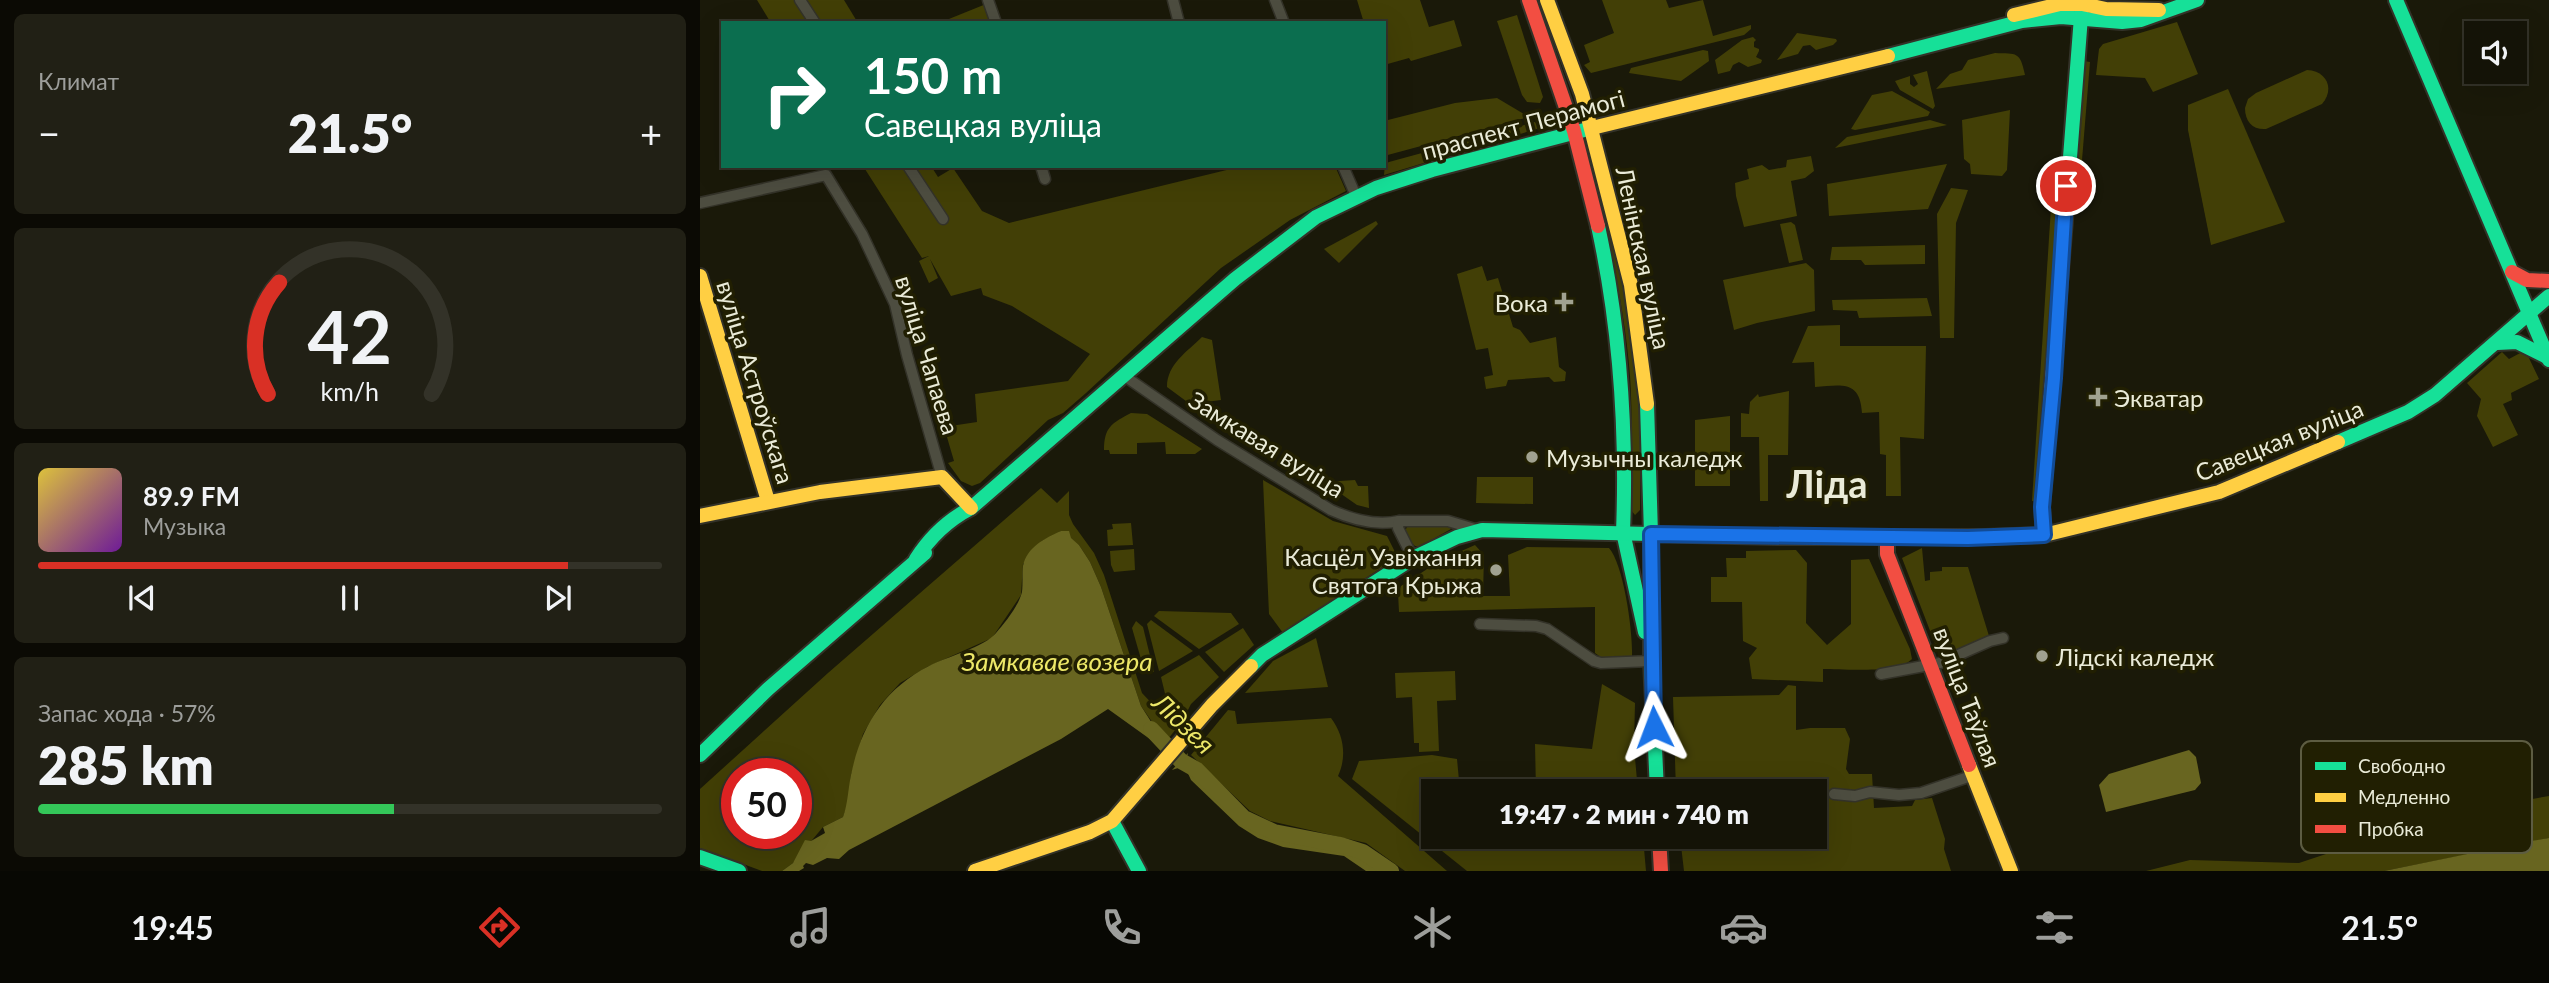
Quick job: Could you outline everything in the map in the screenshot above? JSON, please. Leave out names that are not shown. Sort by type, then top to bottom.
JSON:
[{"type":"main road","name":"Ленінская вуліца","points":[[1529,0],[1575,133],[1602,240],[1619,342],[1625,414],[1623,533],[1651,661]]},
{"type":"main road","name":"Ленінская вуліца","points":[[1547,0],[1592,128],[1623,250],[1642,350],[1648,410],[1651,661]]},
{"type":"main road","name":"праспект Перамогі","points":[[700,753],[916,559],[953,531],[963,522],[971,508],[1123,375],[1265,255],[1316,217],[1356,196],[1432,170],[1592,128],[1798,79],[2022,21],[2061,17],[2082,7],[2168,9],[2197,0]]},
{"type":"main road","points":[[2396,0],[2548,358]]},
{"type":"main road","points":[[2044,535],[2042,507],[2082,7]]},
{"type":"main road","points":[[2512,272],[2527,280],[2549,281]]},
{"type":"main road","name":"вуліца Астроўскага","points":[[700,276],[768,501]]},
{"type":"main road","name":"Савецкая вуліца","points":[[1112,821],[1220,697],[1262,655],[1413,558],[1457,537],[1482,530],[1887,538],[2044,535],[2220,492],[2408,412],[2435,395],[2549,296]]},
{"type":"main road","points":[[2496,344],[2506,341],[2522,342],[2548,358]]},
{"type":"main road","points":[[700,516],[875,482],[942,477],[971,508]]},
{"type":"main road","name":"вуліца Таўлая","points":[[1887,538],[1887,554],[2011,871]]},
{"type":"main road","points":[[1651,661],[1656,779]]},
{"type":"main road","points":[[975,871],[1090,832],[1112,821],[1139,871]]},
{"type":"main road","points":[[1660,849],[1661,871]]},
{"type":"main road","points":[[700,857],[739,871]]},
{"type":"street","points":[[800,0],[814,21]]},
{"type":"street","points":[[988,0],[995,21]]},
{"type":"street","points":[[1173,0],[1178,21]]},
{"type":"street","points":[[1275,0],[1283,21]]},
{"type":"street","points":[[909,168],[943,219]]},
{"type":"street","points":[[1042,168],[1045,179]]},
{"type":"street","points":[[1344,168],[1356,196]]},
{"type":"street","name":"вуліца Чапаева","points":[[700,203],[826,175],[862,234],[895,304],[942,477]]},
{"type":"street","name":"Замкавая вуліца","points":[[1123,375],[1217,440],[1331,510],[1382,524],[1399,521],[1448,521],[1482,530]]},
{"type":"street","points":[[1399,521],[1398,528],[1413,558]]},
{"type":"street","points":[[1480,624],[1536,626],[1547,629],[1601,663],[1651,661]]},
{"type":"street","points":[[1881,674],[1931,665],[2003,638]]},
{"type":"street","points":[[1834,794],[1855,796],[1870,792],[1921,793],[1974,775]]},
{"type":"shaded area","points":[[757,0],[844,0],[857,21],[770,21]]},
{"type":"shaded area","points":[[1357,0],[1420,0],[1429,27],[1454,20],[1462,46],[1411,61],[1409,58],[1386,64],[1386,21],[1363,21]]},
{"type":"shaded area","points":[[1602,0],[1666,0],[1669,8],[1703,0],[1713,36],[1751,25],[1751,29],[1744,35],[1591,73],[1584,65],[1590,62],[1584,45],[1614,33]]},
{"type":"shaded area","points":[[986,4],[991,21],[944,21]]},
{"type":"shaded area","points":[[1517,15],[1543,97],[1540,103],[1527,102],[1522,95],[1497,21]]},
{"type":"shaded area","points":[[2177,22],[2198,74],[2153,92],[2145,78],[2096,75],[2099,49],[2103,44]]},
{"type":"shaded area","points":[[1797,33],[1837,41],[1833,45],[1816,50],[1810,45],[1803,46],[1798,54],[1777,60]]},
{"type":"shaded area","points":[[1753,37],[1756,40],[1754,47],[1759,49],[1756,57],[1762,60],[1761,63],[1748,67],[1739,62],[1733,65],[1730,71],[1718,74],[1715,60],[1742,40]]},
{"type":"shaded area","points":[[1708,51],[1709,61],[1681,81],[1629,73],[1631,68]]},
{"type":"shaded area","points":[[1995,53],[2016,55],[2025,75],[1936,89],[1950,74],[1962,70],[1968,60]]},
{"type":"shaded area","points":[[2084,61],[2090,62],[2079,197],[2073,197]]},
{"type":"shaded area","points":[[2307,70],[2320,74],[2327,82],[2328,92],[2322,104],[2266,129],[2251,124],[2245,113],[2248,99]]},
{"type":"shaded area","points":[[1927,71],[1935,106],[1933,109],[1900,90],[1895,81],[1910,76],[1910,84],[1914,87],[1918,84],[1913,75]]},
{"type":"shaded area","points":[[2228,89],[2285,222],[2211,245],[2188,130],[2188,105]]},
{"type":"shaded area","points":[[1892,91],[1930,112],[1928,116],[1851,129],[1872,95]]},
{"type":"shaded area","points":[[1497,98],[1529,117],[1386,155],[1386,120],[1455,103]]},
{"type":"shaded area","points":[[2010,110],[2007,170],[2002,176],[1971,174],[1970,164],[1964,159],[1962,120]]},
{"type":"shaded area","points":[[1930,120],[1947,125],[1835,148],[1847,137]]},
{"type":"shaded area","points":[[1535,122],[1540,128],[1384,175],[1386,164]]},
{"type":"shaded area","points":[[1587,150],[1626,291],[1641,411],[1640,510],[1635,515],[1631,510],[1631,410],[1627,347],[1613,262]]},
{"type":"shaded area","points":[[1811,156],[1814,171],[1805,178],[1791,181],[1797,216],[1744,227],[1735,183],[1749,179],[1747,169],[1762,165],[1769,170],[1786,167],[1787,160]]},
{"type":"shaded area","points":[[1947,164],[1928,209],[1829,216],[1827,184]]},
{"type":"shaded area","points":[[864,168],[932,168],[938,177],[953,168],[982,211],[1009,223],[1235,168],[1336,168],[1346,191],[1290,220],[1221,268],[1086,393],[1063,413],[1048,420],[980,483],[972,486],[961,481],[948,463],[954,461],[944,427],[977,422],[975,394],[1068,381],[1090,354],[1012,306],[983,295],[981,288],[951,296],[930,259],[938,278],[929,283],[919,261],[929,256],[922,258]]},
{"type":"shaded area","points":[[1951,188],[1968,190],[1956,223],[1954,338],[1940,338],[1937,214]]},
{"type":"shaded area","points":[[2052,192],[2059,192],[2039,502],[2032,501]]},
{"type":"shaded area","points":[[1376,221],[1378,224],[1339,263],[1324,249]]},
{"type":"shaded area","points":[[1791,222],[1795,225],[1803,260],[1789,263],[1780,224]]},
{"type":"shaded area","points":[[1925,245],[1925,264],[1865,265],[1861,260],[1830,260],[1832,247]]},
{"type":"shaded area","points":[[1806,263],[1814,270],[1815,311],[1734,330],[1723,280]]},
{"type":"shaded area","points":[[1482,266],[1487,281],[1498,278],[1513,327],[1520,330],[1530,343],[1556,337],[1559,367],[1566,372],[1565,381],[1554,382],[1549,377],[1508,380],[1506,386],[1486,389],[1484,377],[1493,375],[1488,348],[1476,350],[1457,274]]},
{"type":"shaded area","points":[[1927,298],[1932,316],[1859,318],[1857,311],[1833,310],[1832,300]]},
{"type":"shaded area","points":[[1840,325],[1840,346],[1926,346],[1924,439],[1900,437],[1901,496],[1886,496],[1886,455],[1880,454],[1879,412],[1862,413],[1858,395],[1848,387],[1815,387],[1814,362],[1792,363],[1808,326]]},
{"type":"shaded area","points":[[1202,337],[1212,340],[1221,400],[1190,404],[1167,387],[1168,379],[1174,365]]},
{"type":"shaded area","points":[[2502,352],[2509,359],[2522,352],[2528,356],[2539,379],[2511,393],[2512,400],[2503,404],[2518,435],[2493,447],[2477,416],[2481,399],[2467,383]]},
{"type":"shaded area","points":[[1789,391],[1788,455],[1768,455],[1768,501],[1760,501],[1759,437],[1741,437],[1741,413],[1749,414],[1750,402],[1758,394],[1759,397]]},
{"type":"shaded area","points":[[1131,413],[1147,414],[1202,449],[1195,454],[1166,454],[1165,442],[1137,443],[1137,454],[1110,454],[1109,450],[1104,450],[1104,442],[1110,427]]},
{"type":"shaded area","points":[[1730,416],[1730,486],[1695,486],[1695,420]]},
{"type":"shaded area","points":[[1477,477],[1533,477],[1533,504],[1476,503]]},
{"type":"shaded area","points":[[1263,480],[1333,521],[1387,536],[1395,552],[1393,560],[1283,633],[1269,614]]},
{"type":"shaded area","points":[[1355,480],[1358,486],[1368,486],[1369,508],[1357,505],[1324,482]]},
{"type":"shaded area","points":[[1041,488],[1057,503],[1069,491],[1069,515],[1094,553],[1104,575],[1142,693],[1176,729],[1168,739],[1157,729],[1141,706],[1090,562],[1079,545],[1061,531],[1042,541],[1023,564],[1021,595],[992,638],[927,667],[900,683],[880,705],[863,734],[843,817],[823,827],[812,840],[812,758],[734,758]]},
{"type":"shaded area","points":[[1131,523],[1133,545],[1108,546],[1107,530],[1113,529],[1112,524]]},
{"type":"shaded area","points":[[1409,525],[1451,529],[1421,546],[1415,546],[1406,537],[1405,530]]},
{"type":"shaded area","points":[[1475,545],[1484,555],[1483,596],[1510,596],[1508,555],[1527,547],[1609,548],[1623,584],[1632,656],[1602,658],[1595,653],[1595,607],[1399,612],[1398,593],[1401,586],[1441,560]]},
{"type":"shaded area","points":[[1922,548],[1925,581],[1930,580],[1930,572],[1942,571],[1942,567],[1968,567],[1989,636],[1949,654],[1939,654],[1902,558]]},
{"type":"shaded area","points":[[1134,549],[1135,570],[1114,572],[1110,551]]},
{"type":"shaded area","points":[[1796,550],[1807,563],[1806,623],[1827,645],[1851,624],[1851,560],[1869,559],[1910,649],[1912,659],[1905,664],[1883,669],[1823,669],[1823,682],[1752,679],[1749,658],[1757,648],[1743,641],[1742,602],[1711,602],[1711,577],[1727,577],[1726,558],[1746,558],[1746,551]]},
{"type":"shaded area","points":[[1159,611],[1231,613],[1239,624],[1199,649],[1154,616]]},
{"type":"shaded area","points":[[1151,620],[1193,651],[1159,671],[1147,624]]},
{"type":"shaded area","points":[[1136,621],[1143,627],[1154,672],[1145,673],[1132,628]]},
{"type":"shaded area","points":[[1243,628],[1254,645],[1224,672],[1205,652]]},
{"type":"shaded area","points":[[1316,638],[1328,687],[1245,693],[1273,661]]},
{"type":"shaded area","points":[[1199,655],[1219,677],[1191,704],[1183,720],[1168,706],[1161,677]]},
{"type":"shaded area","points":[[1455,671],[1456,700],[1437,701],[1439,751],[1419,752],[1419,743],[1414,743],[1412,697],[1396,698],[1395,673]]},
{"type":"shaded area","points":[[1602,684],[1635,703],[1634,747],[1637,779],[1536,779],[1535,744],[1592,749]]},
{"type":"shaded area","points":[[1788,685],[1796,686],[1796,730],[1845,728],[1850,739],[1846,769],[1849,774],[1872,774],[1874,808],[1912,806],[1915,800],[1932,798],[1945,839],[1944,849],[1951,871],[1684,871],[1681,849],[1827,849],[1827,779],[1676,779],[1673,697],[1779,695]]},
{"type":"shaded area","points":[[1228,710],[1235,711],[1237,724],[1331,718],[1343,746],[1343,761],[1338,776],[1447,871],[1405,871],[1366,843],[1270,821],[1250,811],[1191,755]]},
{"type":"shaded area","points":[[1432,755],[1457,759],[1459,779],[1421,779],[1421,834],[1352,779],[1359,761]]},
{"type":"shaded area","points":[[721,770],[721,849],[805,849],[782,871],[762,871],[700,848],[700,789]]},
{"type":"shaded area","points":[[2549,796],[2549,838],[2532,841],[2532,799]]},
{"type":"shaded area","points":[[1440,849],[1644,849],[1646,871],[1467,871]]},
{"type":"shaded area","points":[[2329,853],[2474,853],[2384,871],[2146,871],[2190,860],[2299,863]]},
{"type":"water","name":"Замкавае возера","points":[[1061,531],[1069,531],[1071,538],[1090,562],[1141,706],[1166,745],[1161,747],[1108,709],[1061,739],[849,850],[839,859],[827,858],[813,865],[806,863],[799,871],[782,871],[793,863],[800,849],[812,849],[812,840],[825,833],[823,827],[843,817],[855,757],[868,725],[887,698],[913,675],[983,643],[996,633],[1020,597],[1025,559],[1043,540]]},
{"type":"water","points":[[2189,750],[2196,757],[2201,783],[2195,790],[2106,812],[2099,785],[2109,774]]},
{"type":"water","points":[[1188,753],[1186,761],[1249,822],[1274,833],[1361,849],[1396,871],[1366,871],[1344,856],[1283,847],[1258,838],[1239,826],[1191,780],[1186,769],[1181,767],[1172,770]]},
{"type":"water","points":[[2549,838],[2549,871],[2384,871],[2472,853],[2532,853],[2532,841]]},
{"type":"waterway","name":"Лідзея","points":[[1151,729],[1181,761],[1197,770],[1244,818],[1274,832],[1363,852],[1391,871]]},
{"type":"traffic: fast","points":[[1888,56],[2022,21],[2061,17],[2122,22],[2141,20],[2197,0]]},
{"type":"traffic: fast","points":[[2396,0],[2549,360]]},
{"type":"traffic: fast","points":[[2069,170],[2082,4]]},
{"type":"traffic: fast","points":[[916,559],[933,536],[947,524],[971,508],[1235,279],[1316,217],[1376,188],[1432,170],[1592,128]]},
{"type":"traffic: fast","points":[[1598,226],[1617,340],[1623,417],[1623,532]]},
{"type":"traffic: fast","points":[[2338,442],[2408,412],[2435,395],[2549,296]]},
{"type":"traffic: fast","points":[[2497,343],[2517,342],[2547,357]]},
{"type":"traffic: fast","points":[[1647,404],[1651,534]]},
{"type":"traffic: fast","points":[[1251,666],[1262,655],[1413,558],[1457,537],[1482,530],[1776,537],[1985,537]]},
{"type":"traffic: fast","points":[[1623,532],[1645,632]]},
{"type":"traffic: fast","points":[[1651,534],[1651,661],[1656,779]]},
{"type":"traffic: fast","points":[[700,755],[768,689],[925,553]]},
{"type":"traffic: fast","points":[[1112,821],[1139,871]]},
{"type":"traffic: fast","points":[[700,857],[739,871]]},
{"type":"traffic: slow","points":[[1547,0],[1582,94],[1631,285],[1647,404]]},
{"type":"traffic: slow","points":[[2014,15],[2060,4],[2082,4],[2106,9],[2159,10]]},
{"type":"traffic: slow","points":[[1592,128],[1888,56]]},
{"type":"traffic: slow","points":[[2044,535],[2042,507],[2069,170]]},
{"type":"traffic: slow","points":[[700,276],[768,501]]},
{"type":"traffic: slow","points":[[1985,537],[2044,535],[2219,492],[2338,442]]},
{"type":"traffic: slow","points":[[700,516],[820,492],[942,477],[971,508]]},
{"type":"traffic: slow","points":[[975,871],[1090,832],[1112,821],[1212,705],[1251,666]]},
{"type":"traffic: slow","points":[[1969,765],[2011,871]]},
{"type":"traffic: jam","points":[[1529,0],[1574,131],[1598,226]]},
{"type":"traffic: jam","points":[[2512,272],[2527,280],[2549,281]]},
{"type":"traffic: jam","points":[[1887,538],[1887,554],[1969,765]]},
{"type":"traffic: jam","points":[[1660,849],[1661,871]]},
{"type":"place","name":"Вока","points":[[1564,302]]},
{"type":"place","name":"Экватар","points":[[2098,397]]},
{"type":"place","name":"Музычны каледж","points":[[1532,457]]},
{"type":"place","name":"Касцёл Узвіжання Святога Крыжа","points":[[1496,570]]},
{"type":"place","name":"Лідскі каледж","points":[[2042,656]]},
{"type":"district","name":"Ліда","points":[[1827,483]]},
{"type":"route","points":[[1654,727],[1651,534],[1968,538],[2044,535],[2042,507],[2054,378],[2066,186]]}]
